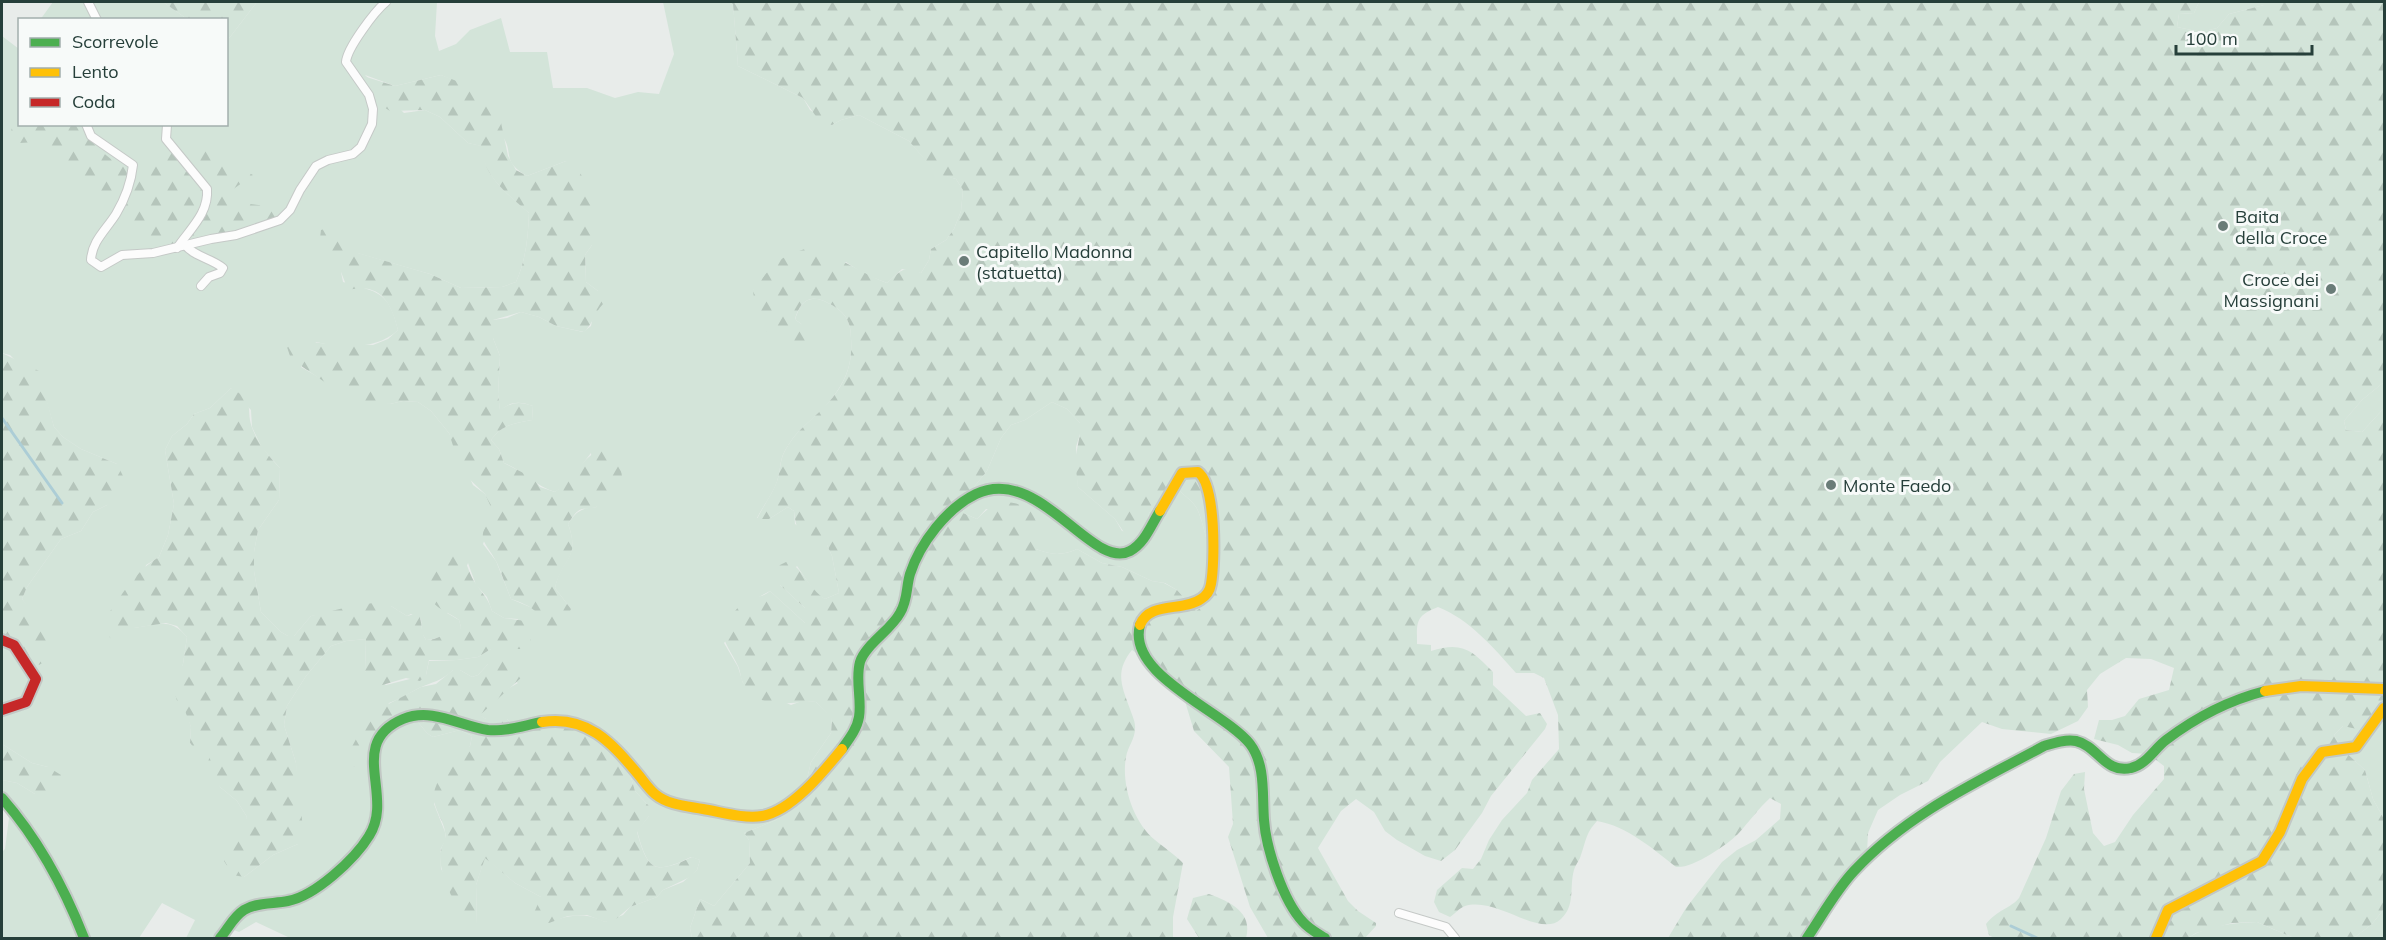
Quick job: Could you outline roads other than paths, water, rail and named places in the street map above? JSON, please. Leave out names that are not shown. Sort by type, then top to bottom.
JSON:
[{"type":"street","points":[[88,2],[96,18]]},
{"type":"street","points":[[87,126],[91,136],[133,165],[132,179],[127,193],[116,215],[94,246],[91,260],[101,267],[122,255],[153,253],[236,235],[280,220],[290,210],[316,166],[328,160],[353,154],[361,147],[372,124],[373,109],[369,95],[346,62],[346,57],[358,36],[386,2]]},
{"type":"street","points":[[167,126],[166,139],[207,189],[208,195],[201,217],[181,247]]},
{"type":"street","points":[[181,247],[214,261],[223,268],[220,273],[209,277],[201,286]]},
{"type":"street","points":[[220,939],[240,913],[255,906],[296,900],[313,891],[369,837],[380,809],[380,794],[373,767],[375,744],[394,723],[407,717],[421,715],[442,718],[481,730],[524,727],[555,720],[582,723],[618,750],[656,795],[665,800],[675,804],[762,816],[778,812],[830,766],[846,744],[857,723],[862,656],[900,616],[907,598],[910,573],[931,538],[958,504],[986,491],[1013,489],[1044,503],[1097,545],[1111,552],[1124,553],[1142,541],[1182,474],[1192,471],[1204,477],[1209,487],[1211,584],[1207,593],[1196,603],[1155,610],[1146,616],[1138,630],[1141,651],[1160,675],[1235,730],[1249,743],[1256,755],[1262,777],[1264,824],[1286,896],[1300,920],[1325,939]]},
{"type":"street","points":[[2,640],[14,645],[36,680],[26,702],[2,710]]},
{"type":"street","points":[[1807,939],[1853,872],[1890,836],[1935,805],[2044,746],[2062,740],[2076,740],[2086,745],[2107,764],[2118,769],[2128,769],[2143,763],[2166,740],[2183,729],[2242,697],[2282,688],[2385,689]]},
{"type":"street","points":[[2156,939],[2168,910],[2262,861],[2280,832],[2302,779],[2314,760],[2322,752],[2356,747],[2385,708]]},
{"type":"street","points":[[2,798],[23,821],[72,904],[84,939]]},
{"type":"street","points":[[1400,913],[1446,927],[1455,939]]},
{"type":"waterway","points":[[2,418],[62,503]]},
{"type":"waterway","points":[[2011,926],[2037,938]]},
{"type":"place","name":"Baita della Croce","points":[[2223,226]]},
{"type":"place","name":"Capitello Madonna (statuetta)","points":[[964,261]]},
{"type":"place","name":"Croce dei Massignani","points":[[2331,289]]},
{"type":"place","name":"Monte Faedo","points":[[1831,485]]}]
